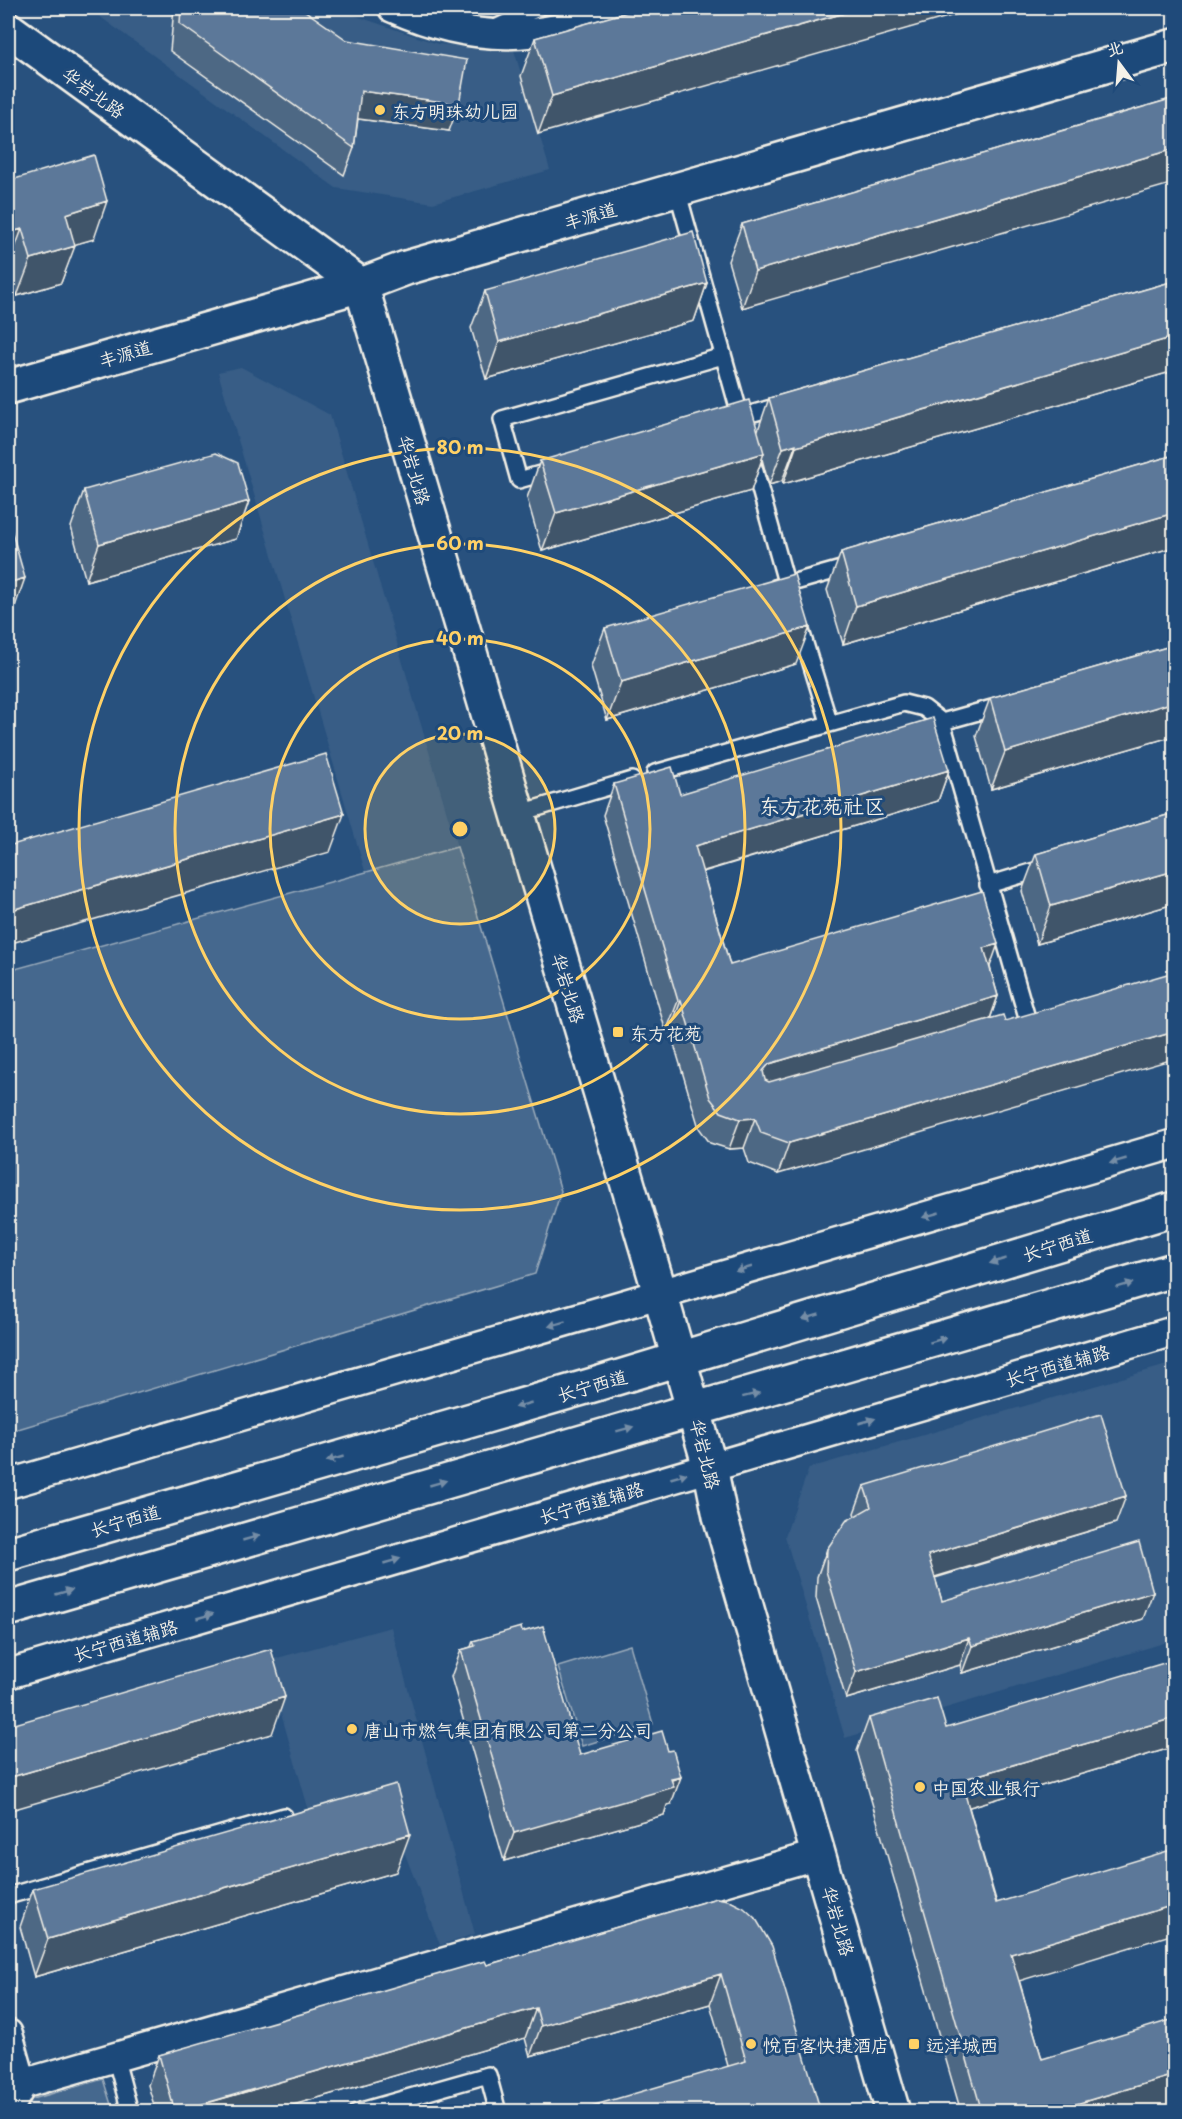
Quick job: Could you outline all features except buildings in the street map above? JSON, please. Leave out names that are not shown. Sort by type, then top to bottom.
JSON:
[{"type":"street","points":[[393,8],[429,24],[484,33],[542,33],[599,17],[620,8]]},
{"type":"street","name":"华岩北路","points":[[8,29],[361,285],[660,1293],[710,1467],[720,1516],[820,1854],[892,2112]]},
{"type":"street","name":"丰源道","points":[[8,387],[361,285],[406,268],[1174,46]]},
{"type":"street","points":[[8,1484],[1174,1144]]},
{"type":"street","name":"长宁西道","points":[[8,1554],[679,1359],[1174,1209]]},
{"type":"street","points":[[8,1609],[770,1390],[1174,1270]]},
{"type":"street","name":"长宁西道辅路","points":[[8,1674],[1174,1331]]},
{"type":"street","points":[[22,2084],[820,1854]]},
{"type":"street","points":[[8,2034],[22,2084],[8,2110]]},
{"type":"lane","points":[[484,33],[538,8]]},
{"type":"lane","points":[[677,190],[787,585],[829,722]]},
{"type":"lane","points":[[574,464],[519,480],[502,419],[723,356]]},
{"type":"lane","points":[[718,423],[797,401]]},
{"type":"lane","points":[[764,591],[867,562]]},
{"type":"lane","points":[[942,722],[1020,700]]},
{"type":"lane","points":[[517,814],[829,722],[904,703],[924,708],[942,722],[1029,1025]]},
{"type":"lane","points":[[988,885],[1065,862]]},
{"type":"lane","points":[[8,1896],[284,1816]]},
{"type":"lane","points":[[115,2056],[130,2112]]},
{"type":"lane","points":[[357,2112],[488,2075],[498,2112]]},
{"type":"shaded area","name":"东方明珠幼儿园","points":[[88,8],[333,8],[438,44],[514,50],[550,170],[433,203],[336,188]]},
{"type":"shaded area","points":[[241,367],[330,415],[457,847],[365,871],[218,372]]},
{"type":"shaded area","points":[[457,847],[561,1191],[535,1274],[8,1432],[8,971]]},
{"type":"shaded area","points":[[1174,1363],[1174,1640],[845,1738],[785,1536],[809,1468]]},
{"type":"shaded area","name":"唐山市燃气集团有限公司第二分公司","points":[[391,1627],[475,1934],[440,1945],[383,1797],[311,1818],[266,1661]]},
{"type":"shaded area","points":[[630,1645],[653,1724],[582,1746],[558,1667]]},
{"type":"shaded area","points":[[103,2079],[113,2111],[21,2112],[26,2101]]},
{"type":"place","name":"东方明珠幼儿园","points":[[380,110]]},
{"type":"place","name":"东方花苑","points":[[618,1032]]},
{"type":"place","name":"唐山市燃气集团有限公司第二分公司","points":[[352,1729]]},
{"type":"place","name":"中国农业银行","points":[[920,1787]]},
{"type":"place","name":"悦百客快捷酒店","points":[[751,2044]]},
{"type":"place","name":"远洋城西","points":[[914,2044]]},
{"type":"district","name":"东方花苑社区","points":[[822,805]]}]
